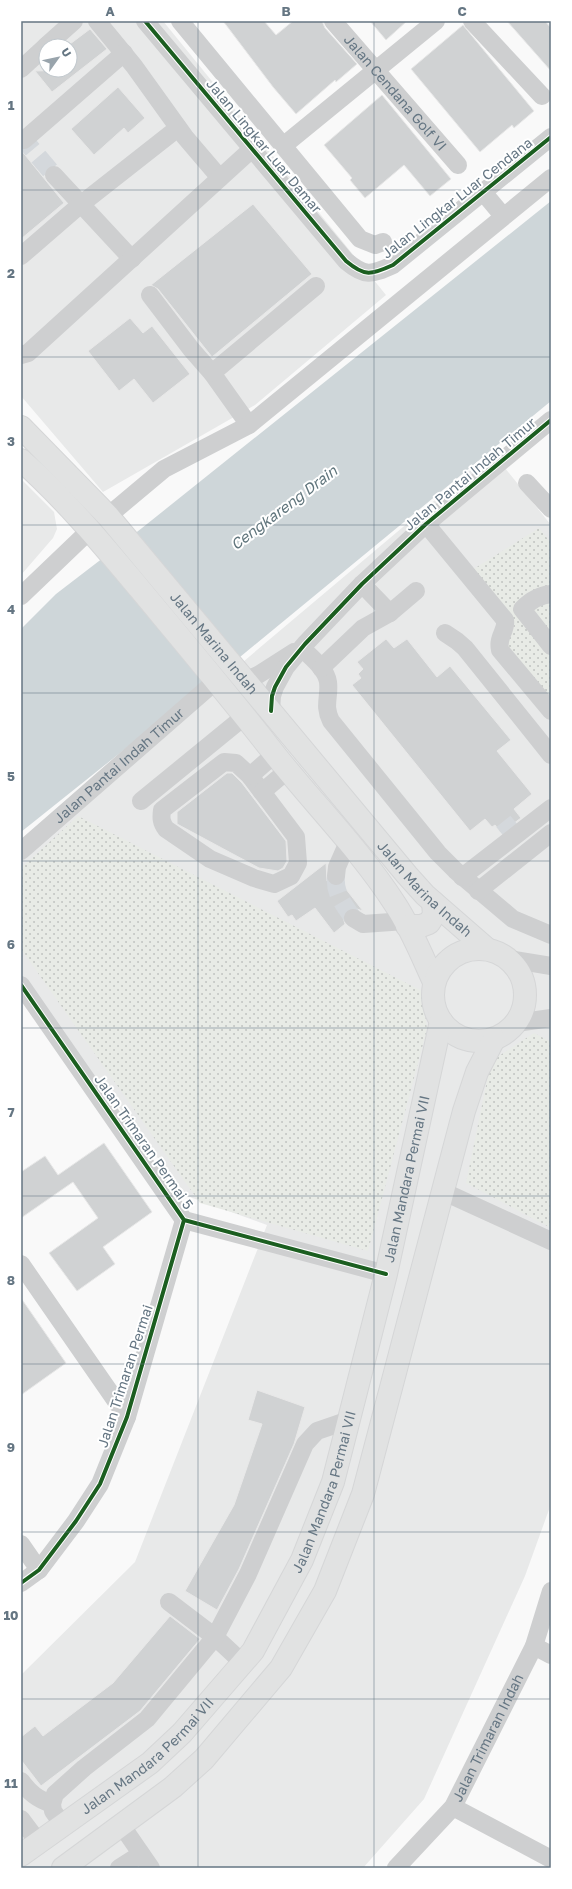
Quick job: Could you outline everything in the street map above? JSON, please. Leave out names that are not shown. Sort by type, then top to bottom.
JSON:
[{"type":"main road","name":"Jalan Marina Indah","points":[[21,427],[78,484],[115,524],[406,875],[433,902],[487,949]]},
{"type":"main road","name":"Jalan Marina Indah","points":[[21,460],[63,500],[96,537],[216,679],[281,762],[380,882],[406,923],[434,982]]},
{"type":"main road","points":[[63,500],[69,500],[77,496],[80,489],[78,484]]},
{"type":"main road","points":[[96,537],[94,524],[115,524]]},
{"type":"main road","points":[[406,923],[421,926],[429,924],[434,914],[433,902]]},
{"type":"main road","points":[[470,949],[487,949],[498,952],[508,959],[519,972],[525,989],[524,1006],[516,1023],[506,1033],[494,1039],[479,1042],[464,1039],[451,1032],[441,1021],[435,1009],[432,996],[434,982],[442,967],[454,956],[470,949]]},
{"type":"main road","name":"Jalan Mandara Permai VII","points":[[21,1855],[150,1763],[182,1733],[253,1651],[302,1560],[333,1482],[349,1420],[386,1274],[441,1021]]},
{"type":"main road","points":[[64,1868],[173,1787],[204,1759],[281,1668],[325,1591],[363,1494],[442,1191],[477,1072],[494,1039]]},
{"type":"street","points":[[55,38],[74,21]]},
{"type":"street","points":[[97,21],[124,53],[178,128],[220,178]]},
{"type":"street","name":"Jalan Lingkar Luar Damar","points":[[145,21],[346,261],[358,270],[374,273]]},
{"type":"street","points":[[180,21],[360,239],[375,245],[383,242]]},
{"type":"street","name":"Jalan Cendana Golf VI","points":[[333,21],[458,165]]},
{"type":"street","points":[[283,146],[374,70],[436,21]]},
{"type":"street","points":[[472,21],[542,96]]},
{"type":"street","points":[[21,69],[38,53]]},
{"type":"street","points":[[24,140],[124,53]]},
{"type":"street","points":[[21,256],[80,205],[178,128]]},
{"type":"street","name":"Jalan Lingkar Luar Cendana","points":[[374,273],[393,265],[551,137]]},
{"type":"street","points":[[21,355],[28,353],[252,149]]},
{"type":"street","points":[[54,175],[80,205],[132,259]]},
{"type":"street","points":[[115,524],[164,469],[249,425],[551,178]]},
{"type":"street","points":[[483,192],[503,216]]},
{"type":"street","points":[[212,373],[316,286]]},
{"type":"street","points":[[150,295],[191,349],[212,373],[249,425]]},
{"type":"street","name":"Jalan Pantai Indah Timur","points":[[271,711],[272,696],[275,687],[286,667],[305,644],[362,584],[426,524],[551,420]]},
{"type":"street","points":[[527,483],[551,509]]},
{"type":"street","points":[[426,524],[505,620],[505,629],[500,635],[500,650],[551,711]]},
{"type":"street","points":[[21,596],[96,537]]},
{"type":"street","points":[[362,584],[390,613]]},
{"type":"street","points":[[325,664],[364,628],[390,613],[416,591]]},
{"type":"street","points":[[505,620],[533,600],[543,595],[551,594]]},
{"type":"street","points":[[522,609],[551,646]]},
{"type":"street","points":[[445,633],[465,648],[551,755]]},
{"type":"street","points":[[305,644],[325,664],[328,682],[326,707],[328,715],[345,740],[355,749],[438,853],[458,874],[513,919],[551,935]]},
{"type":"street","name":"Jalan Pantai Indah Timur","points":[[239,673],[258,675],[305,644]]},
{"type":"street","name":"Jalan Pantai Indah Timur","points":[[21,850],[216,679]]},
{"type":"street","points":[[141,801],[245,716]]},
{"type":"street","points":[[216,739],[224,762]]},
{"type":"street","points":[[224,762],[236,762],[250,776],[296,837],[298,863],[291,876],[274,884],[254,878],[210,858],[166,829],[162,823],[160,819],[162,810],[224,762]]},
{"type":"street","points":[[250,776],[281,762]]},
{"type":"street","points":[[262,792],[281,762]]},
{"type":"street","points":[[522,818],[551,795]]},
{"type":"street","points":[[458,874],[551,808]]},
{"type":"street","points":[[478,891],[551,833]]},
{"type":"street","points":[[458,874],[502,834]]},
{"type":"street","points":[[336,876],[337,868],[348,842]]},
{"type":"street","points":[[353,918],[363,924],[406,923]]},
{"type":"street","points":[[508,959],[551,966]]},
{"type":"street","name":"Jalan Trimaran Permai 5","points":[[21,985],[184,1220],[386,1274]]},
{"type":"street","points":[[516,1023],[551,1018]]},
{"type":"street","points":[[442,1191],[551,1241]]},
{"type":"street","name":"Jalan Trimaran Permai","points":[[21,1583],[38,1570],[76,1521],[100,1484],[127,1417],[184,1220]]},
{"type":"street","points":[[21,1264],[127,1417]]},
{"type":"street","points":[[63,1825],[54,1811],[52,1804],[55,1794],[84,1768],[147,1719],[215,1637],[248,1574],[305,1444],[317,1431],[349,1420]]},
{"type":"street","points":[[21,1544],[38,1570]]},
{"type":"street","name":"Jalan Trimaran Indah","points":[[396,1868],[453,1807],[534,1646],[551,1592]]},
{"type":"street","points":[[169,1602],[215,1637],[243,1663]]},
{"type":"street","points":[[534,1646],[551,1655]]},
{"type":"street","points":[[21,1781],[31,1794],[40,1800],[52,1804]]},
{"type":"street","points":[[453,1807],[551,1859]]},
{"type":"street","points":[[21,1819],[39,1843]]},
{"type":"street","points":[[119,1868],[146,1861],[122,1826]]},
{"type":"shaded area","points":[[21,21],[163,21],[386,295],[255,405],[103,492],[21,396]]},
{"type":"shaded area","points":[[492,452],[551,525],[551,1504],[525,1576],[424,1799],[363,1868],[21,1868],[21,1675],[135,1562],[267,1225],[187,1196],[21,980],[21,849]]},
{"type":"shaded area","points":[[21,479],[54,512],[57,529],[53,538],[21,575]]},
{"type":"shaded area","points":[[539,528],[551,543],[551,699],[503,640],[511,624],[472,570]]},
{"type":"shaded area","points":[[78,816],[422,991],[427,1029],[368,1251],[200,1203],[21,949],[21,868]]},
{"type":"shaded area","points":[[534,1033],[551,1042],[551,1228],[466,1183],[491,1061]]},
{"type":"water","name":"Cengkareng Drain","points":[[551,201],[551,401],[240,657],[21,832],[21,629],[56,594],[142,528]]},
{"type":"building","points":[[223,21],[264,21],[276,35],[293,21],[322,21],[325,28],[357,64],[336,82],[335,80],[296,114],[273,87]]},
{"type":"building","points":[[370,21],[407,21],[386,40]]},
{"type":"building","points":[[507,21],[545,21],[551,28],[551,71]]},
{"type":"building","points":[[463,25],[534,111],[514,128],[512,125],[480,152],[411,69]]},
{"type":"building","points":[[90,29],[107,49],[78,72],[78,38]]},
{"type":"building","points":[[41,78],[70,78],[52,92]]},
{"type":"building","points":[[118,87],[145,118],[128,133],[124,128],[94,155],[71,129]]},
{"type":"building","points":[[382,95],[451,179],[430,196],[404,165],[365,198],[350,180],[352,178],[324,145]]},
{"type":"building","points":[[21,150],[64,203],[21,239]]},
{"type":"building","points":[[253,204],[312,274],[212,357],[158,289],[151,285]]},
{"type":"building","points":[[130,318],[143,333],[152,326],[190,374],[153,403],[134,379],[119,391],[88,351]]},
{"type":"building","points":[[386,639],[394,648],[407,639],[437,677],[450,666],[511,740],[497,751],[532,794],[514,809],[521,818],[501,833],[495,825],[492,827],[485,819],[470,831],[352,685],[361,678],[358,674],[363,669],[357,662]]},
{"type":"building","points":[[227,773],[232,773],[242,783],[286,841],[287,861],[283,868],[278,871],[259,868],[177,824],[177,812]]},
{"type":"building","points":[[326,863],[327,881],[334,886],[342,884],[363,911],[354,908],[348,909],[343,917],[345,924],[334,933],[315,908],[296,921],[292,915],[288,917],[277,901]]},
{"type":"building","points":[[104,1143],[152,1212],[103,1247],[115,1264],[77,1291],[49,1253],[98,1218],[73,1182],[21,1218],[21,1172],[45,1156],[58,1175]]},
{"type":"building","points":[[21,1298],[66,1363],[21,1395]]},
{"type":"building","points":[[257,1390],[305,1407],[294,1444],[239,1569],[217,1610],[185,1591],[234,1505],[262,1424],[248,1420]]},
{"type":"building","points":[[170,1616],[200,1639],[140,1711],[41,1786],[21,1760],[21,1737],[35,1726],[43,1736],[113,1683]]},
{"type":"tunnel","points":[[21,136],[54,175]]},
{"type":"tunnel","points":[[502,834],[522,818]]},
{"type":"tunnel","points":[[336,876],[338,893],[353,918]]},
{"type":"cycle path","points":[[145,21],[346,261],[363,272],[368,273],[379,271],[393,265],[551,137]]},
{"type":"cycle path","points":[[271,711],[272,696],[275,687],[286,667],[305,644],[362,584],[426,524],[551,420]]},
{"type":"cycle path","points":[[21,985],[184,1220],[386,1274]]},
{"type":"cycle path","points":[[21,1583],[39,1570],[76,1521],[100,1484],[127,1417],[184,1220]]}]
